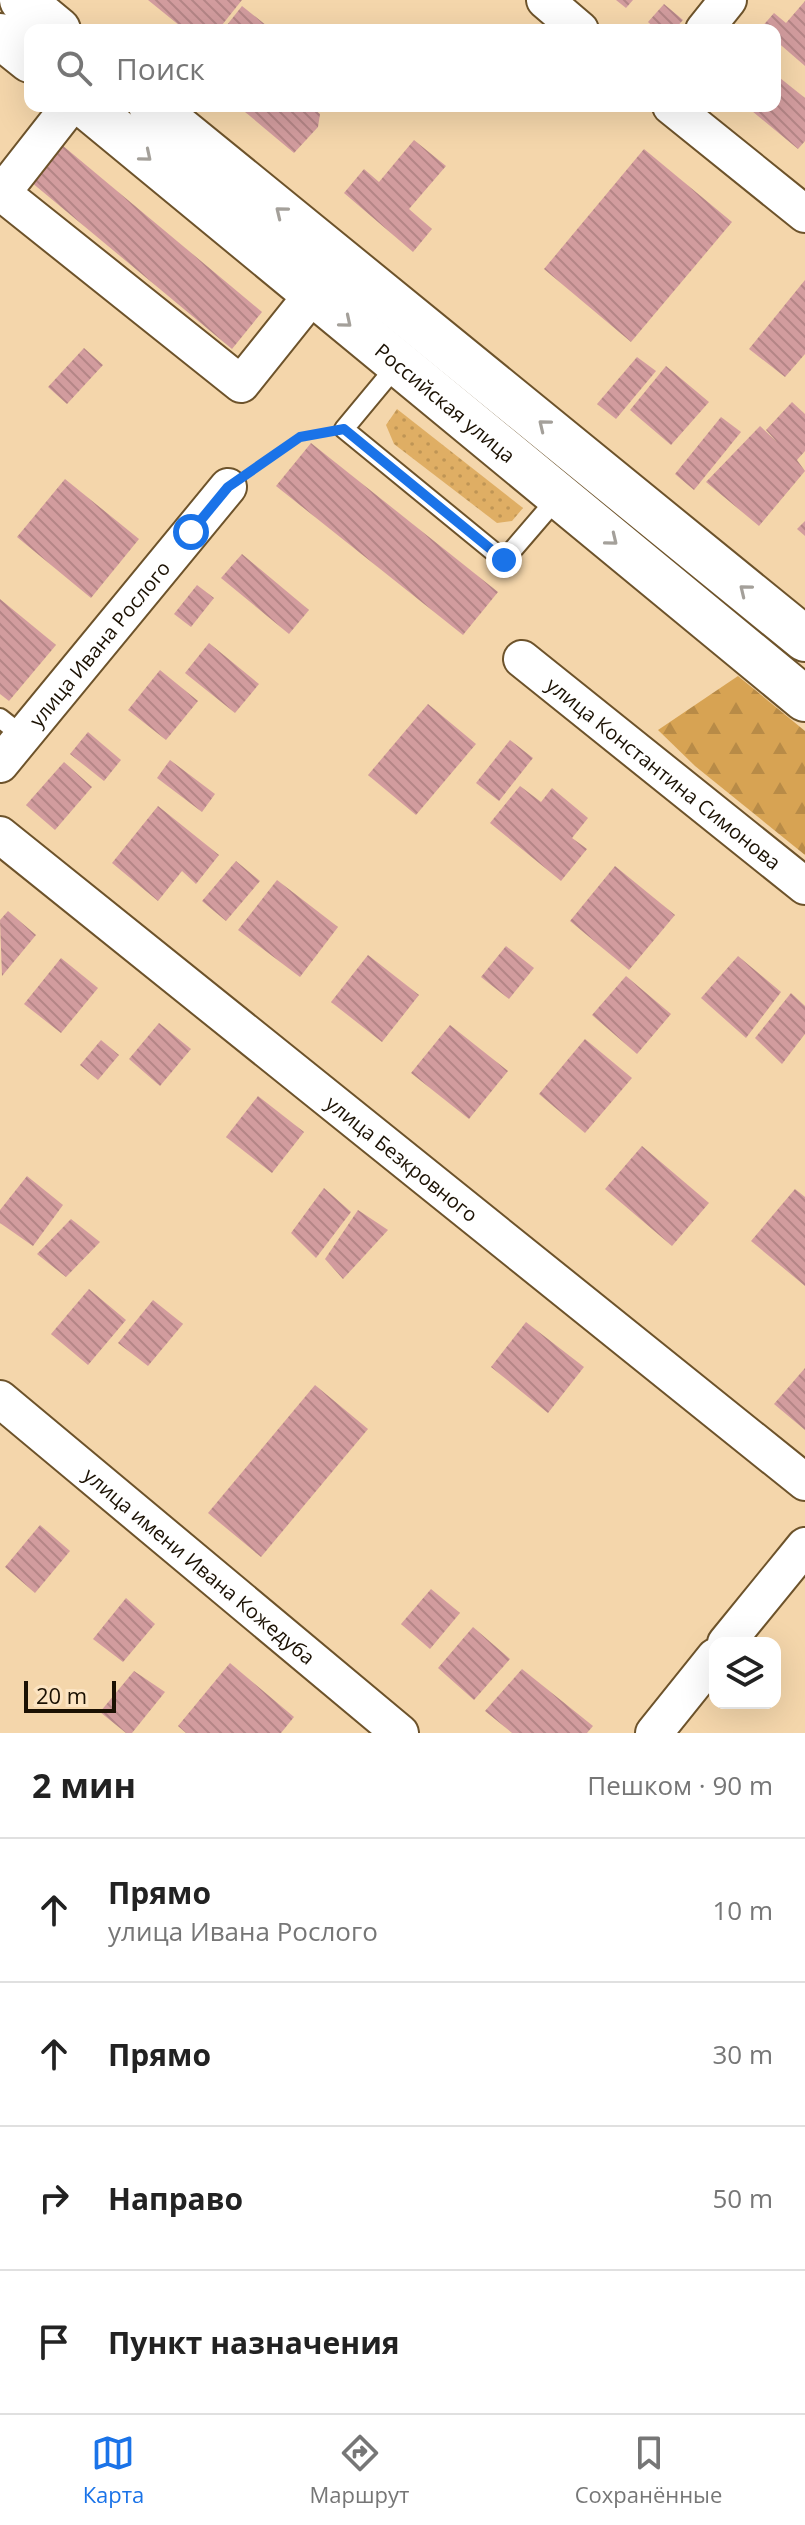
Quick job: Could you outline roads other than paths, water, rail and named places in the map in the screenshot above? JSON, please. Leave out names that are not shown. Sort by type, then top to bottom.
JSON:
[{"type":"main road","points":[[22,0],[51,24]]},
{"type":"main road","points":[[0,36],[24,55]]},
{"type":"main road","name":"Российская улица","points":[[93,112],[805,699]]},
{"type":"main road","points":[[158,112],[805,639]]},
{"type":"street","points":[[545,0],[573,24]]},
{"type":"street","points":[[709,24],[728,0]]},
{"type":"street","points":[[65,112],[2,193],[241,384],[313,294]]},
{"type":"street","points":[[678,112],[805,214]]},
{"type":"street","name":"улица Ивана Рослого","points":[[0,764],[11,727],[184,526],[228,487]]},
{"type":"street","name":"улица Константина Симонова","points":[[522,659],[805,886]]},
{"type":"street","name":"улица Безкровного","points":[[0,835],[805,1482]]},
{"type":"street","name":"улица имени Ивана Кожедуба","points":[[0,1399],[400,1733]]},
{"type":"street","points":[[731,1637],[805,1546]]},
{"type":"street","points":[[654,1733],[709,1664]]},
{"type":"lane","points":[[398,364],[344,429],[504,560],[559,496]]}]
